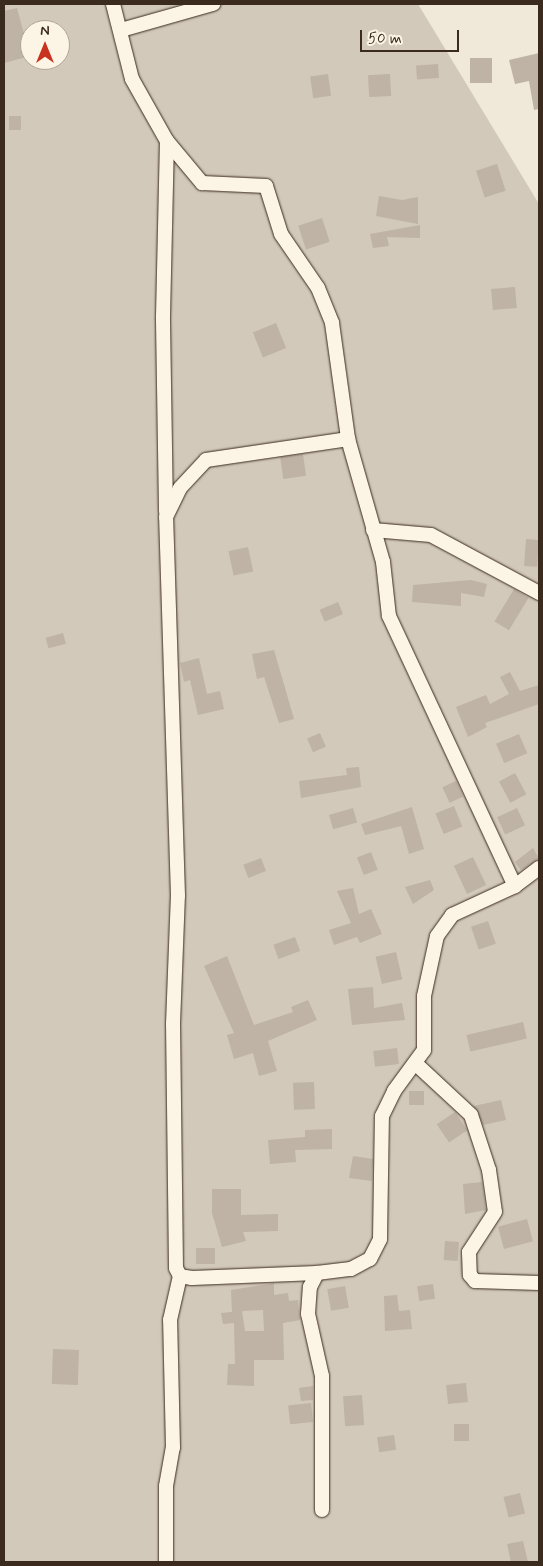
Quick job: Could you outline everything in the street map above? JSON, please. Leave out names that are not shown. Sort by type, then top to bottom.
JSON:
[{"type":"street","points":[[113,4],[132,79],[167,141],[202,183],[266,186],[281,234],[318,288],[332,323],[348,439],[383,562],[389,616],[515,886]]},
{"type":"street","points":[[121,30],[213,4]]},
{"type":"street","points":[[166,1562],[166,1486],[173,1448],[170,1320],[180,1276],[173,1024],[178,896],[166,517],[163,316],[167,141]]},
{"type":"street","points":[[166,517],[180,488],[206,460],[348,439]]},
{"type":"street","points":[[373,530],[431,534],[539,593]]},
{"type":"street","points":[[180,1276],[317,1273],[357,1266],[370,1259],[380,1239],[382,1116],[424,1050],[424,996],[437,936],[452,915],[515,886],[539,868]]},
{"type":"street","points":[[415,1063],[471,1115],[489,1170],[495,1212],[469,1252],[470,1276],[475,1281],[539,1283]]},
{"type":"street","points":[[317,1273],[310,1287],[308,1314],[322,1376],[322,1510]]},
{"type":"shaded area","points":[[4,4],[418,4],[539,204],[539,1562],[4,1562]]},
{"type":"building","points":[[17,8],[20,20],[20,59],[4,63],[4,11]]},
{"type":"building","points":[[539,53],[539,109],[534,110],[529,81],[515,84],[509,60]]},
{"type":"building","points":[[470,58],[492,58],[492,83],[470,83]]},
{"type":"building","points":[[438,64],[439,78],[417,80],[416,66]]},
{"type":"building","points":[[328,74],[331,96],[313,98],[310,77]]},
{"type":"building","points":[[390,74],[391,96],[369,97],[368,75]]},
{"type":"building","points":[[9,116],[21,116],[21,130],[9,130]]},
{"type":"building","points":[[497,164],[506,191],[485,197],[476,171]]},
{"type":"building","points":[[379,196],[402,200],[418,197],[418,224],[376,216]]},
{"type":"building","points":[[322,218],[330,242],[306,250],[298,226]]},
{"type":"building","points":[[420,225],[420,238],[387,237],[389,246],[373,248],[370,234]]},
{"type":"building","points":[[515,287],[517,308],[493,310],[491,289]]},
{"type":"building","points":[[276,323],[286,348],[263,357],[253,332]]},
{"type":"building","points":[[303,454],[306,476],[283,479],[280,457]]},
{"type":"building","points":[[526,539],[539,540],[537,567],[524,566]]},
{"type":"building","points":[[248,547],[253,571],[234,576],[228,551]]},
{"type":"building","points":[[471,580],[487,584],[484,597],[461,593],[461,606],[412,602],[413,585]]},
{"type":"building","points":[[514,589],[529,598],[509,630],[494,622]]},
{"type":"building","points":[[338,602],[343,614],[325,622],[320,610]]},
{"type":"building","points":[[63,633],[66,644],[48,648],[46,638]]},
{"type":"building","points":[[274,650],[294,719],[279,723],[264,677],[257,679],[252,654]]},
{"type":"building","points":[[199,658],[207,694],[220,691],[224,709],[198,715],[190,680],[184,682],[180,663]]},
{"type":"building","points":[[510,672],[520,691],[539,685],[539,704],[485,723],[487,727],[468,737],[456,707],[486,695],[490,704],[509,694],[500,677]]},
{"type":"building","points":[[320,733],[326,747],[313,752],[307,738]]},
{"type":"building","points":[[519,734],[527,753],[504,763],[496,744]]},
{"type":"building","points":[[359,767],[361,787],[301,798],[299,781],[347,775],[346,768]]},
{"type":"building","points":[[515,773],[526,794],[510,803],[499,781]]},
{"type":"building","points":[[456,781],[463,796],[450,803],[442,787]]},
{"type":"building","points":[[454,806],[462,826],[444,834],[435,813]]},
{"type":"building","points":[[412,807],[424,849],[409,854],[401,826],[365,835],[361,824]]},
{"type":"building","points":[[353,808],[357,822],[333,829],[329,815]]},
{"type":"building","points":[[517,808],[525,825],[505,835],[497,817]]},
{"type":"building","points":[[533,848],[539,859],[521,870],[515,862]]},
{"type":"building","points":[[371,852],[378,870],[364,875],[357,857]]},
{"type":"building","points":[[473,857],[486,885],[467,894],[454,866]]},
{"type":"building","points":[[261,858],[266,871],[248,878],[243,865]]},
{"type":"building","points":[[430,880],[434,890],[413,904],[405,887]]},
{"type":"building","points":[[353,888],[359,914],[371,909],[382,934],[360,943],[357,937],[334,945],[329,930],[351,923],[337,891]]},
{"type":"building","points":[[488,921],[496,944],[479,950],[471,927]]},
{"type":"building","points":[[295,937],[300,951],[279,959],[273,945]]},
{"type":"building","points":[[396,952],[402,979],[382,984],[376,957]]},
{"type":"building","points":[[227,956],[254,1025],[293,1012],[291,1007],[308,1000],[317,1020],[268,1041],[277,1071],[259,1076],[253,1053],[234,1059],[227,1035],[234,1033],[204,966]]},
{"type":"building","points":[[373,987],[374,1008],[402,1003],[405,1020],[352,1025],[348,989]]},
{"type":"building","points":[[523,1022],[527,1039],[470,1052],[466,1035]]},
{"type":"building","points":[[397,1048],[399,1064],[375,1067],[373,1051]]},
{"type":"building","points":[[314,1082],[315,1109],[294,1110],[293,1083]]},
{"type":"building","points":[[409,1091],[424,1091],[424,1105],[409,1105]]},
{"type":"building","points":[[501,1100],[506,1120],[483,1125],[474,1106]]},
{"type":"building","points":[[455,1112],[467,1130],[449,1143],[437,1124]]},
{"type":"building","points":[[332,1129],[332,1149],[295,1150],[296,1162],[270,1164],[268,1140],[305,1137],[305,1130]]},
{"type":"building","points":[[353,1156],[373,1159],[372,1181],[349,1178]]},
{"type":"building","points":[[482,1182],[486,1210],[465,1214],[463,1184]]},
{"type":"building","points":[[212,1189],[241,1189],[241,1215],[278,1214],[278,1231],[243,1232],[246,1241],[222,1247],[212,1213]]},
{"type":"building","points":[[527,1219],[533,1241],[504,1249],[498,1227]]},
{"type":"building","points":[[445,1241],[459,1242],[458,1261],[444,1260]]},
{"type":"building","points":[[196,1248],[215,1248],[215,1264],[196,1264]]},
{"type":"building","points":[[274,1283],[274,1295],[288,1293],[289,1301],[298,1300],[300,1320],[283,1323],[284,1360],[254,1360],[254,1386],[227,1385],[228,1364],[235,1364],[234,1323],[223,1324],[221,1313],[232,1312],[231,1290]],"holes":[[[263,1310],[264,1331],[245,1331],[242,1311]]]},
{"type":"building","points":[[433,1284],[435,1299],[419,1301],[417,1286]]},
{"type":"building","points":[[345,1286],[349,1308],[331,1311],[327,1289]]},
{"type":"building","points":[[397,1295],[399,1311],[410,1310],[412,1329],[385,1331],[384,1296]]},
{"type":"building","points":[[53,1349],[79,1350],[78,1385],[52,1384]]},
{"type":"building","points":[[466,1383],[468,1402],[448,1404],[446,1385]]},
{"type":"building","points":[[313,1386],[313,1400],[301,1401],[299,1388]]},
{"type":"building","points":[[362,1395],[364,1425],[345,1426],[343,1396]]},
{"type":"building","points":[[311,1403],[313,1422],[290,1424],[288,1405]]},
{"type":"building","points":[[454,1424],[469,1424],[469,1441],[454,1441]]},
{"type":"building","points":[[394,1435],[396,1450],[379,1452],[377,1437]]},
{"type":"building","points":[[520,1493],[525,1513],[509,1517],[504,1497]]},
{"type":"building","points":[[523,1541],[528,1562],[511,1562],[507,1544]]}]
